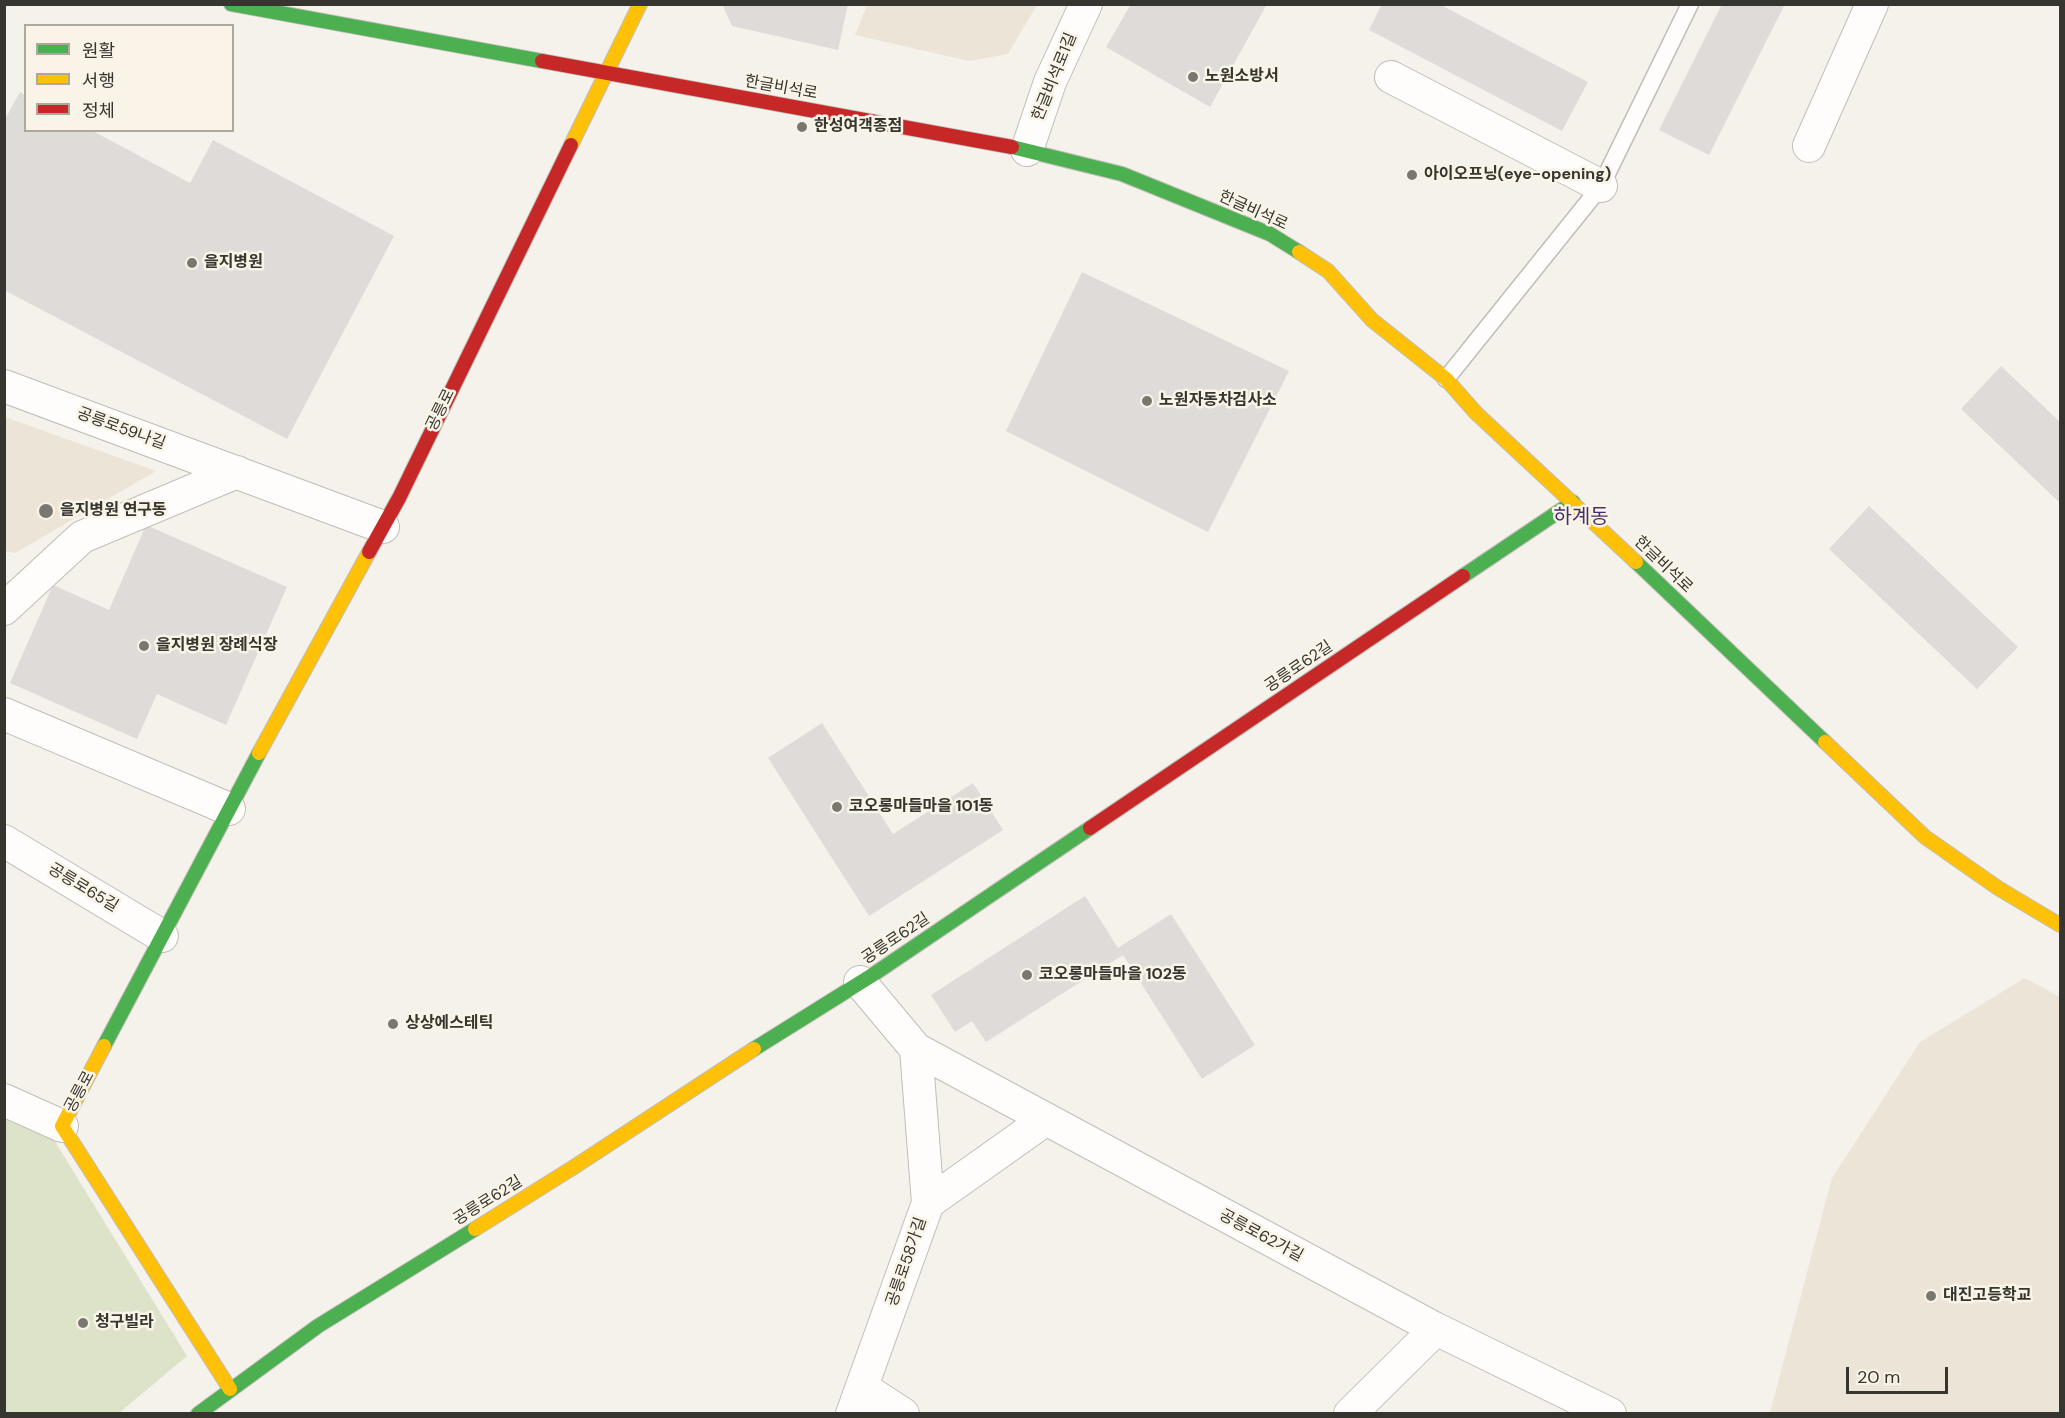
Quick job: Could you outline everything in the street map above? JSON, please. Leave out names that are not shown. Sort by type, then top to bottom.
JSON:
[{"type":"street","name":"한글비석로","points":[[231,4],[1027,150],[1122,174],[1270,234],[1328,271],[1372,320],[1414,356],[1446,379],[1476,413],[1573,502],[1925,837],[1998,888],[2061,925]]},
{"type":"street","name":"공릉로","points":[[230,1389],[62,1126],[230,809],[399,498],[640,4]]},
{"type":"street","name":"한글비석로1길","points":[[1027,150],[1050,82],[1086,4]]},
{"type":"street","points":[[1809,146],[1872,4]]},
{"type":"street","points":[[1391,77],[1601,186]]},
{"type":"street","name":"공릉로59나길","points":[[4,386],[383,527]]},
{"type":"street","points":[[4,609],[82,537],[237,472]]},
{"type":"street","name":"공릉로62길","points":[[230,1389],[318,1326],[574,1167],[756,1047],[860,982],[1573,502]]},
{"type":"street","points":[[4,714],[230,809]]},
{"type":"street","name":"공릉로65길","points":[[4,841],[162,936]]},
{"type":"street","name":"공릉로62가길","points":[[860,982],[916,1049],[1436,1329],[1610,1413]]},
{"type":"street","points":[[916,1049],[928,1203]]},
{"type":"street","points":[[4,1100],[62,1126]]},
{"type":"street","name":"공릉로58가길","points":[[903,1413],[858,1401],[928,1203],[1045,1120]]},
{"type":"street","points":[[1350,1413],[1436,1329]]},
{"type":"street","points":[[198,1413],[230,1389]]},
{"type":"lane","points":[[1446,379],[1601,186],[1690,4]]},
{"type":"shaded area","points":[[867,4],[1037,5],[1008,54],[969,61],[855,35]]},
{"type":"shaded area","name":"을지병원 연구동","points":[[4,417],[156,471],[15,553],[5,551]]},
{"type":"shaded area","name":"대진고등학교","points":[[2025,978],[2060,997],[2060,1413],[1770,1413],[1832,1178],[1920,1042]]},
{"type":"green space","points":[[5,1116],[54,1140],[187,1356],[119,1413],[5,1414]]},
{"type":"building","points":[[722,4],[848,4],[838,50],[732,26]]},
{"type":"building","name":"노원소방서","points":[[1131,4],[1267,4],[1210,107],[1106,47]]},
{"type":"building","points":[[1382,4],[1439,4],[1588,82],[1562,131],[1369,30]]},
{"type":"building","points":[[1722,4],[1785,4],[1709,155],[1659,130]]},
{"type":"building","name":"을지병원","points":[[20,92],[24,95],[24,132],[95,132],[190,183],[213,140],[394,236],[287,439],[4,290],[4,121]]},
{"type":"building","name":"노원자동차검사소","points":[[1082,272],[1289,371],[1208,532],[1006,431]]},
{"type":"building","points":[[2001,366],[2060,422],[2060,503],[1961,409]]},
{"type":"building","points":[[1869,506],[2018,647],[1977,689],[1829,549]]},
{"type":"building","name":"을지병원 장례식장","points":[[146,525],[287,587],[226,725],[157,694],[137,739],[10,683],[53,585],[109,610]]},
{"type":"building","name":"코오롱마들마을 101동","points":[[822,723],[893,834],[973,783],[1003,830],[869,916],[768,758]]},
{"type":"building","name":"코오롱마들마을 102동","points":[[1085,896],[1118,948],[1171,914],[1255,1045],[1202,1079],[1123,955],[986,1042],[972,1021],[955,1032],[931,995]]},
{"type":"traffic: fast","points":[[231,4],[542,61]]},
{"type":"traffic: fast","points":[[1012,147],[1122,174],[1270,234],[1299,252]]},
{"type":"traffic: fast","points":[[1463,576],[1573,502]]},
{"type":"traffic: fast","points":[[1636,562],[1825,742]]},
{"type":"traffic: fast","points":[[104,1046],[259,753]]},
{"type":"traffic: fast","points":[[754,1049],[874,974],[1090,828]]},
{"type":"traffic: fast","points":[[198,1414],[318,1326],[475,1229]]},
{"type":"traffic: slow","points":[[571,145],[640,4]]},
{"type":"traffic: slow","points":[[1299,252],[1328,271],[1372,320],[1446,379],[1476,413],[1636,562]]},
{"type":"traffic: slow","points":[[259,753],[369,552]]},
{"type":"traffic: slow","points":[[1825,742],[1925,837],[1998,888],[2060,925]]},
{"type":"traffic: slow","points":[[104,1046],[62,1126],[230,1389]]},
{"type":"traffic: slow","points":[[475,1229],[754,1049]]},
{"type":"traffic: jam","points":[[542,61],[1012,147]]},
{"type":"traffic: jam","points":[[369,552],[399,498],[571,145]]},
{"type":"traffic: jam","points":[[1090,828],[1463,576]]},
{"type":"place","name":"노원소방서","points":[[1193,77]]},
{"type":"place","name":"한성여객종점","points":[[802,127]]},
{"type":"place","name":"아이오프닝(eye-opening)","points":[[1412,175]]},
{"type":"place","name":"을지병원","points":[[192,263]]},
{"type":"place","name":"노원자동차검사소","points":[[1147,401]]},
{"type":"place","name":"을지병원 연구동","points":[[46,511]]},
{"type":"place","name":"을지병원 장례식장","points":[[144,646]]},
{"type":"place","name":"코오롱마들마을 101동","points":[[837,807]]},
{"type":"place","name":"코오롱마들마을 102동","points":[[1027,975]]},
{"type":"place","name":"상상에스테틱","points":[[393,1024]]},
{"type":"place","name":"대진고등학교","points":[[1931,1296]]},
{"type":"place","name":"청구빌라","points":[[83,1323]]},
{"type":"district","name":"하계동","points":[[1581,518]]}]
